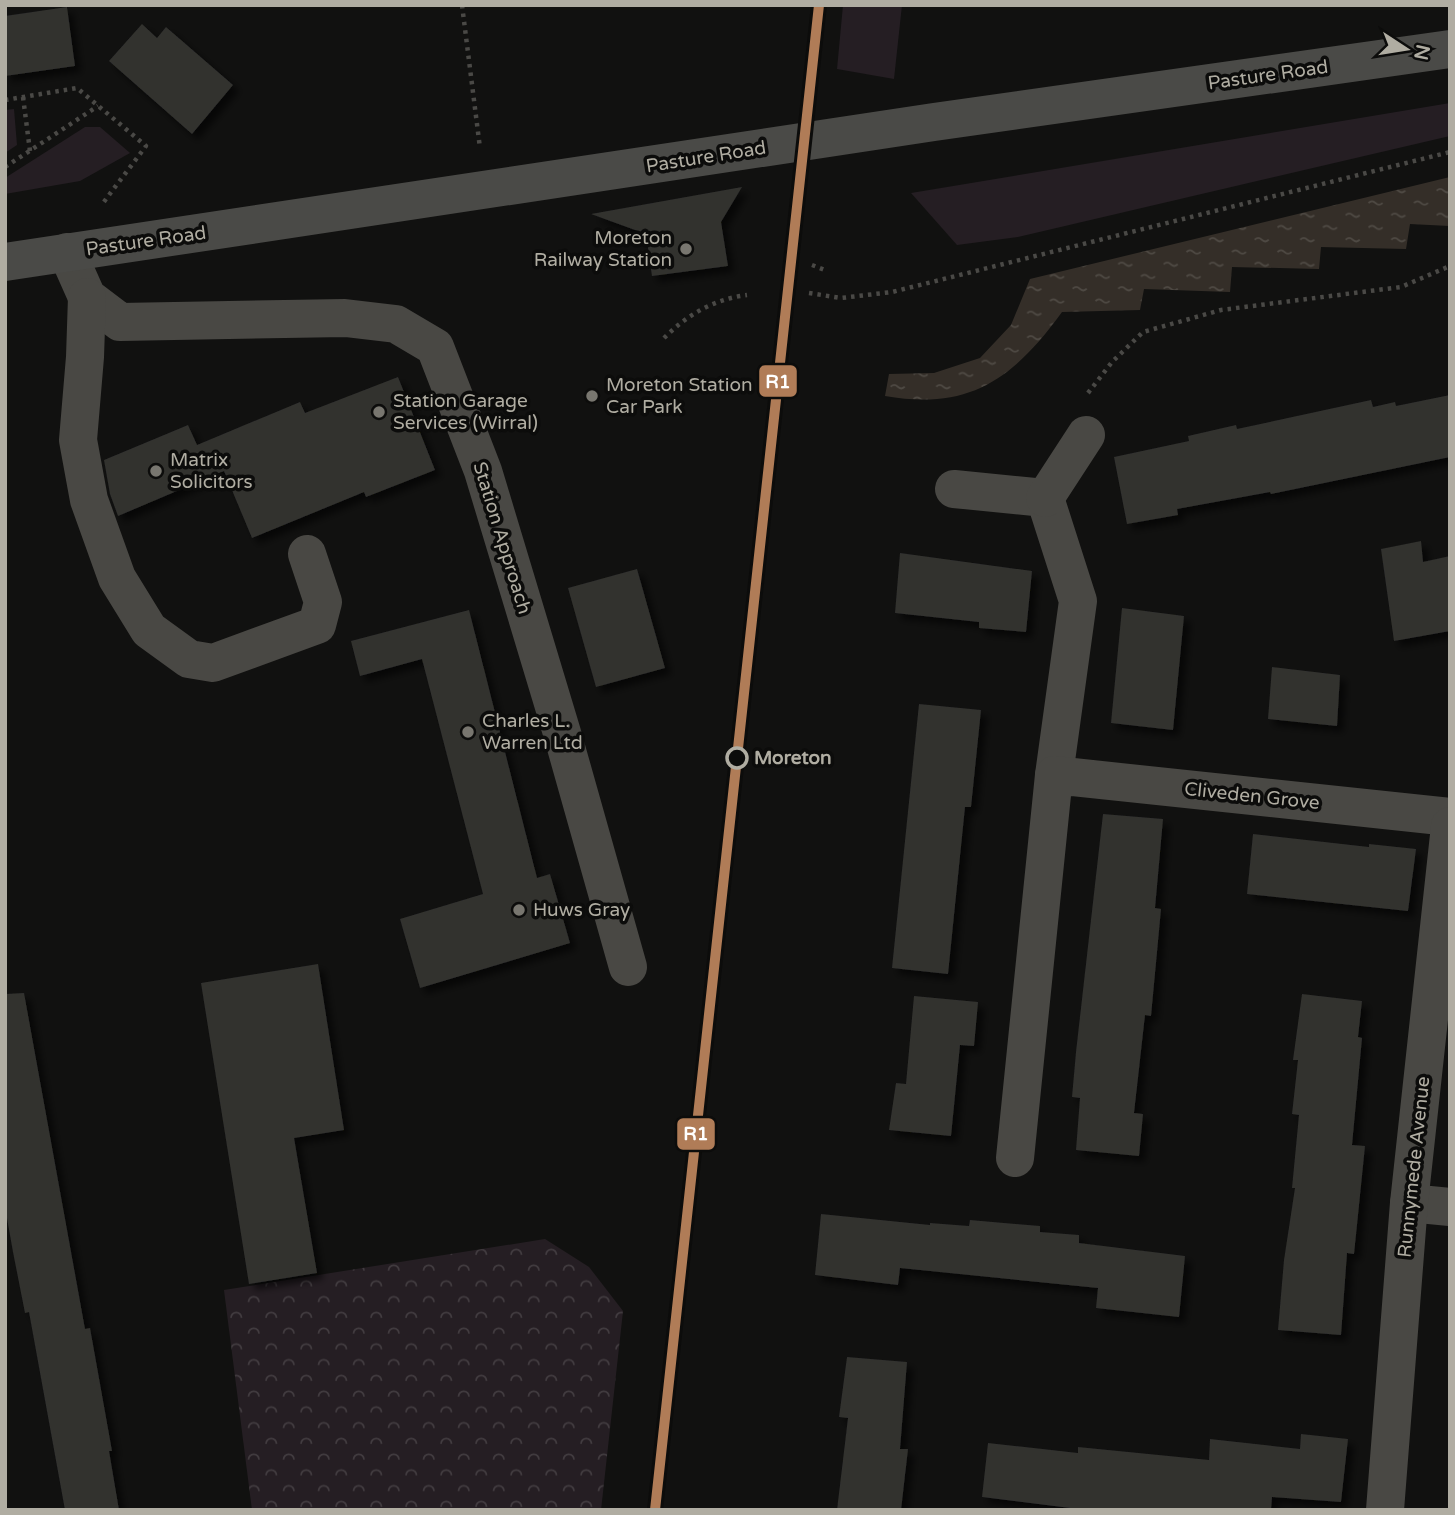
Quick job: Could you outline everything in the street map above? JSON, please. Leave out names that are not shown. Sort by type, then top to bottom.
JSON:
[{"type":"main road","name":"Pasture Road","points":[[5,262],[934,122],[1450,49]]},
{"type":"street","name":"Station Approach","points":[[67,253],[87,297],[120,322],[345,318],[396,324],[435,347],[482,471],[562,733],[628,967]]},
{"type":"street","points":[[87,297],[79,440],[89,500],[117,578],[149,630],[189,659],[213,663],[317,625],[323,603],[307,554]]},
{"type":"street","points":[[1045,498],[1086,435]]},
{"type":"street","points":[[954,489],[1045,498]]},
{"type":"street","points":[[1015,1157],[1054,775],[1077,601],[1045,498]]},
{"type":"street","name":"Cliveden Grove","points":[[1054,775],[1450,817]]},
{"type":"street","name":"Runnymede Avenue","points":[[1385,1510],[1409,1203],[1450,826]]},
{"type":"street","points":[[1409,1203],[1450,1207]]},
{"type":"path","points":[[461,5],[486,190]]},
{"type":"path","points":[[5,100],[77,88],[146,146],[67,253]]},
{"type":"path","points":[[23,97],[30,151]]},
{"type":"path","points":[[5,167],[99,106]]},
{"type":"path","points":[[809,293],[841,298],[892,292],[1450,152]]},
{"type":"path","points":[[812,265],[825,270]]},
{"type":"path","points":[[1086,435],[1074,410],[1112,362],[1143,332],[1221,310],[1401,287],[1450,266]]},
{"type":"path","points":[[664,338],[684,319],[729,298],[747,295]]},
{"type":"green space","points":[[843,5],[902,5],[894,79],[837,69]]},
{"type":"green space","points":[[1450,103],[1450,136],[1018,237],[957,245],[911,193]]},
{"type":"green space","points":[[14,109],[17,145],[5,153],[5,110]]},
{"type":"green space","points":[[85,127],[100,127],[130,153],[80,181],[5,194],[5,178]]},
{"type":"green space","points":[[545,1239],[589,1267],[623,1311],[601,1510],[252,1510],[224,1290]]},
{"type":"water","points":[[1450,177],[1450,226],[1410,224],[1406,249],[1321,247],[1319,269],[1232,267],[1230,292],[1144,289],[1140,310],[1062,312],[1026,355],[1007,372],[987,384],[966,393],[942,398],[885,396],[889,374],[934,373],[980,358],[1011,325],[1030,279]]},
{"type":"building","points":[[67,7],[75,66],[5,76],[5,16]]},
{"type":"building","points":[[142,24],[157,38],[166,27],[233,85],[192,134],[109,61]]},
{"type":"building","name":"Moreton Railway Station","points":[[742,187],[721,222],[728,266],[652,276],[646,234],[591,214]]},
{"type":"building","points":[[398,377],[435,470],[366,497],[364,492],[252,538],[224,471],[118,516],[110,494],[104,460],[188,425],[197,445],[300,402],[305,413]]},
{"type":"building","points":[[1450,395],[1450,457],[1271,494],[1270,492],[1177,509],[1178,515],[1127,524],[1114,457],[1189,441],[1188,436],[1236,425],[1237,429],[1371,400],[1373,407],[1395,402],[1396,406]]},
{"type":"building","points":[[1421,541],[1423,562],[1450,556],[1450,631],[1394,641],[1381,549]]},
{"type":"building","points":[[900,553],[1032,571],[1026,632],[979,628],[979,622],[895,613]]},
{"type":"building","points":[[637,569],[665,668],[596,687],[568,588]]},
{"type":"building","points":[[1122,608],[1184,616],[1173,730],[1111,723]]},
{"type":"building","points":[[469,610],[537,878],[550,874],[570,943],[420,988],[400,919],[483,894],[422,659],[360,676],[351,641]]},
{"type":"building","points":[[1272,667],[1340,675],[1337,726],[1268,719]]},
{"type":"building","points":[[919,704],[981,710],[971,807],[965,807],[948,974],[892,968]]},
{"type":"building","points":[[1103,814],[1163,819],[1155,908],[1161,909],[1151,1016],[1145,1015],[1134,1113],[1143,1114],[1139,1156],[1076,1150],[1080,1098],[1072,1097]]},
{"type":"building","points":[[1253,834],[1369,847],[1369,844],[1416,849],[1408,911],[1247,894]]},
{"type":"building","points":[[318,964],[344,1130],[294,1138],[317,1273],[249,1284],[201,983]]},
{"type":"building","points":[[24,993],[85,1329],[90,1328],[112,1451],[109,1451],[119,1510],[65,1510],[29,1312],[25,1313],[13,1252],[5,1207],[5,994]]},
{"type":"building","points":[[1302,994],[1362,1001],[1358,1037],[1362,1038],[1352,1145],[1365,1146],[1354,1254],[1347,1253],[1341,1335],[1278,1330],[1284,1260],[1295,1188],[1292,1188],[1299,1115],[1292,1114],[1298,1060],[1293,1060]]},
{"type":"building","points":[[914,996],[978,1002],[974,1046],[960,1045],[951,1136],[889,1130],[896,1083],[906,1084]]},
{"type":"building","points":[[821,1214],[930,1225],[969,1226],[970,1220],[1040,1226],[1040,1232],[1079,1235],[1079,1243],[1185,1256],[1179,1317],[1096,1308],[1098,1288],[900,1268],[898,1285],[815,1275]]},
{"type":"building","points":[[847,1357],[907,1362],[900,1449],[908,1449],[901,1510],[837,1510],[848,1418],[839,1417]]},
{"type":"building","points":[[1301,1434],[1348,1439],[1341,1502],[1272,1497],[1271,1510],[1086,1510],[982,1497],[988,1443],[1078,1453],[1078,1447],[1209,1460],[1210,1439],[1300,1449]]},
{"type":"transit line","name":"R1","points":[[655,1510],[819,5]]},
{"type":"place","name":"Moreton Railway Station","points":[[686,249]]},
{"type":"place","name":"Moreton Station Car Park","points":[[592,396]]},
{"type":"place","name":"Station Garage Services (Wirral)","points":[[379,412]]},
{"type":"place","name":"Matrix Solicitors","points":[[156,471]]},
{"type":"place","name":"Charles L. Warren Ltd","points":[[468,732]]},
{"type":"place","name":"Moreton","points":[[737,758]]},
{"type":"place","name":"Huws Gray","points":[[519,910]]}]
